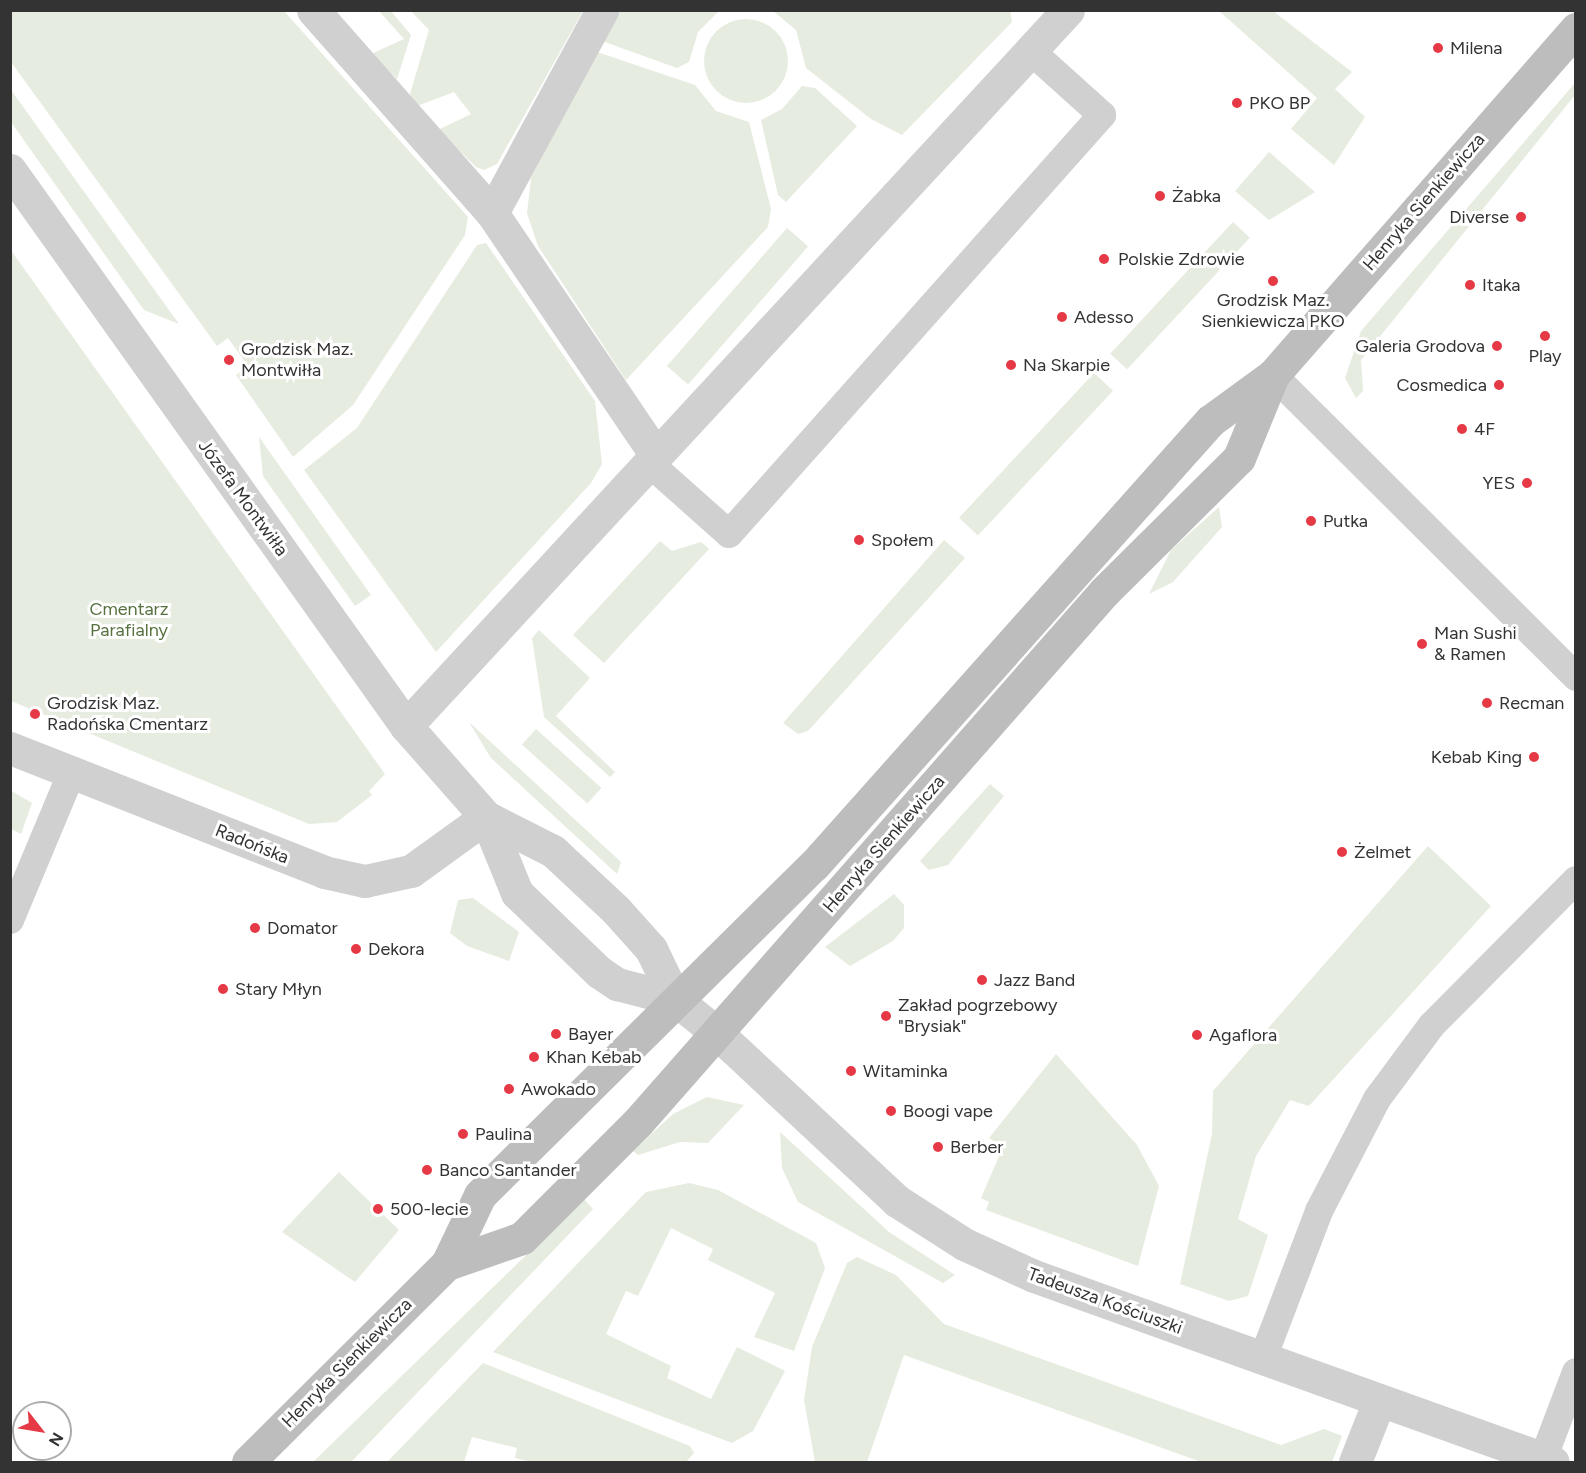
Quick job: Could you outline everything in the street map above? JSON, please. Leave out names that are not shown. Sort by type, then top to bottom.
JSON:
[{"type":"main road","name":"Henryka Sienkiewicza","points":[[248,1462],[447,1264],[480,1195],[838,838],[1210,421],[1273,375],[1575,29]]},
{"type":"main road","name":"Henryka Sienkiewicza","points":[[447,1264],[522,1238],[718,1034],[1104,592],[1239,459],[1273,375]]},
{"type":"street","points":[[313,10],[492,213],[652,458]]},
{"type":"street","points":[[492,213],[602,10]]},
{"type":"street","points":[[406,726],[1068,10]]},
{"type":"street","name":"Józefa Montwiłła","points":[[10,171],[406,726],[486,817],[517,893],[578,952],[617,984],[675,999],[718,1034]]},
{"type":"street","name":"Radońska","points":[[10,748],[324,872],[365,881],[411,871],[486,817]]},
{"type":"street","name":"Józefa Montwiłła","points":[[486,817],[553,851],[630,923],[651,949],[675,999]]},
{"type":"street","name":"Tadeusza Kościuszki","points":[[718,1034],[867,1174],[926,1222],[1034,1276],[1548,1461]]},
{"type":"street","points":[[1355,1462],[1378,1401]]},
{"type":"lane","points":[[652,458],[729,534],[1102,115],[1031,51]]},
{"type":"lane","points":[[1273,375],[1575,677]]},
{"type":"lane","points":[[10,920],[72,772]]},
{"type":"lane","points":[[1263,1359],[1319,1211],[1377,1099],[1432,1025],[1575,880]]},
{"type":"lane","points":[[1548,1461],[1575,1372]]},
{"type":"green space","points":[[10,11],[284,11],[468,217],[465,235],[353,405],[293,457],[236,375],[248,366],[228,338],[217,346],[11,62]]},
{"type":"green space","points":[[379,11],[391,11],[411,35],[397,79],[371,54],[404,39]]},
{"type":"green space","points":[[411,11],[583,11],[497,164],[484,170],[476,167],[438,130],[471,114],[454,92],[417,106],[410,94],[429,30]]},
{"type":"green space","points":[[617,11],[719,11],[698,32],[689,62],[677,68],[602,41]]},
{"type":"green space","points":[[773,11],[1010,11],[1012,22],[902,135],[871,119],[806,68],[796,30]]},
{"type":"green space","points":[[1219,11],[1273,11],[1352,72],[1335,89],[1365,117],[1334,165],[1291,129],[1317,98]]},
{"type":"green space","points":[[746,19],[762,22],[776,31],[785,45],[788,61],[785,77],[776,91],[762,100],[746,103],[730,100],[716,91],[707,77],[704,61],[707,45],[716,31],[730,22]]},
{"type":"green space","points":[[594,51],[695,85],[716,111],[749,122],[771,209],[768,227],[626,380],[538,246],[527,213],[531,178]]},
{"type":"green space","points":[[1575,83],[1575,95],[1361,360],[1363,391],[1356,398],[1345,378],[1361,331]]},
{"type":"green space","points":[[802,86],[815,88],[857,126],[786,202],[778,195],[761,120],[782,109]]},
{"type":"green space","points":[[11,90],[179,324],[144,310],[11,122]]},
{"type":"green space","points":[[1269,152],[1315,192],[1269,220],[1235,191]]},
{"type":"green space","points":[[1233,222],[1250,238],[1127,369],[1110,354]]},
{"type":"green space","points":[[787,228],[808,246],[688,384],[667,366]]},
{"type":"green space","points":[[486,243],[595,401],[602,464],[591,483],[436,652],[304,470],[357,428],[477,245]]},
{"type":"green space","name":"Cmentarz Parafialny","points":[[10,249],[385,774],[369,791],[372,795],[337,822],[309,824],[11,701]]},
{"type":"green space","points":[[1094,373],[1113,391],[978,536],[959,518]]},
{"type":"green space","points":[[259,437],[371,595],[355,606],[263,476]]},
{"type":"green space","points":[[1219,507],[1222,527],[1173,582],[1149,594],[1171,550]]},
{"type":"green space","points":[[944,540],[965,558],[808,731],[798,734],[783,723]]},
{"type":"green space","points":[[660,541],[672,551],[701,542],[709,549],[604,663],[573,635]]},
{"type":"green space","points":[[539,630],[590,678],[556,716],[615,772],[610,777],[544,717],[532,638]]},
{"type":"green space","points":[[469,722],[621,862],[617,874],[491,758]]},
{"type":"green space","points":[[536,729],[601,788],[587,803],[522,745]]},
{"type":"green space","points":[[990,784],[1004,796],[948,865],[929,870],[920,861]]},
{"type":"green space","points":[[10,790],[32,803],[21,834],[11,829]]},
{"type":"green space","points":[[1428,846],[1491,906],[1309,1106],[1290,1100],[1256,1156],[1238,1219],[1268,1235],[1248,1296],[1229,1301],[1180,1284],[1212,1134],[1213,1091]]},
{"type":"green space","points":[[894,894],[904,905],[904,928],[893,941],[850,966],[825,947]]},
{"type":"green space","points":[[473,898],[519,932],[509,961],[467,946],[450,933],[458,900]]},
{"type":"green space","points":[[1056,1054],[1137,1145],[1159,1186],[1138,1266],[986,1210],[989,1202],[981,1198],[1003,1147],[989,1138]]},
{"type":"green space","points":[[707,1097],[744,1105],[708,1143],[680,1142],[638,1155],[633,1151],[673,1114]]},
{"type":"green space","points":[[780,1132],[889,1232],[955,1275],[943,1283],[798,1202],[782,1168]]},
{"type":"green space","points":[[339,1172],[399,1230],[355,1282],[282,1232]]},
{"type":"green space","points":[[689,1183],[718,1190],[816,1243],[825,1268],[794,1351],[754,1337],[775,1293],[708,1260],[713,1249],[671,1228],[638,1296],[626,1291],[606,1334],[671,1366],[667,1378],[711,1399],[737,1347],[785,1371],[753,1431],[732,1443],[493,1352],[646,1192]]},
{"type":"green space","points":[[584,1199],[593,1209],[351,1462],[313,1462]]},
{"type":"green space","points":[[857,1257],[896,1275],[944,1324],[1281,1445],[1324,1429],[1342,1436],[1332,1462],[1201,1462],[904,1355],[867,1462],[815,1462],[804,1400],[812,1347],[847,1263]]},
{"type":"green space","points":[[483,1363],[690,1446],[694,1453],[686,1462],[531,1462],[515,1458],[517,1448],[472,1437],[464,1462],[387,1462]]},
{"type":"place","name":"Milena","points":[[1438,48]]},
{"type":"place","name":"PKO BP","points":[[1237,103]]},
{"type":"place","name":"Żabka","points":[[1160,196]]},
{"type":"place","name":"Diverse","points":[[1521,217]]},
{"type":"place","name":"Polskie Zdrowie","points":[[1104,259]]},
{"type":"place","name":"Grodzisk Maz. Sienkiewicza PKO","points":[[1273,281]]},
{"type":"place","name":"Itaka","points":[[1470,285]]},
{"type":"place","name":"Adesso","points":[[1062,317]]},
{"type":"place","name":"Play","points":[[1545,336]]},
{"type":"place","name":"Galeria Grodova","points":[[1497,346]]},
{"type":"place","name":"Grodzisk Maz. Montwiłła","points":[[229,360]]},
{"type":"place","name":"Na Skarpie","points":[[1011,365]]},
{"type":"place","name":"Cosmedica","points":[[1499,385]]},
{"type":"place","name":"4F","points":[[1462,429]]},
{"type":"place","name":"YES","points":[[1527,483]]},
{"type":"place","name":"Putka","points":[[1311,521]]},
{"type":"place","name":"Społem","points":[[859,540]]},
{"type":"place","name":"Man Sushi & Ramen","points":[[1422,644]]},
{"type":"place","name":"Recman","points":[[1487,703]]},
{"type":"place","name":"Grodzisk Maz. Radońska Cmentarz","points":[[35,714]]},
{"type":"place","name":"Kebab King","points":[[1534,757]]},
{"type":"place","name":"Żelmet","points":[[1342,852]]},
{"type":"place","name":"Domator","points":[[255,928]]},
{"type":"place","name":"Dekora","points":[[356,949]]},
{"type":"place","name":"Jazz Band","points":[[982,980]]},
{"type":"place","name":"Stary Młyn","points":[[223,989]]},
{"type":"place","name":"Zakład pogrzebowy \"Brysiak\"","points":[[886,1016]]},
{"type":"place","name":"Bayer","points":[[556,1034]]},
{"type":"place","name":"Agaflora","points":[[1197,1035]]},
{"type":"place","name":"Khan Kebab","points":[[534,1057]]},
{"type":"place","name":"Witaminka","points":[[851,1071]]},
{"type":"place","name":"Awokado","points":[[509,1089]]},
{"type":"place","name":"Boogi vape","points":[[891,1111]]},
{"type":"place","name":"Paulina","points":[[463,1134]]},
{"type":"place","name":"Berber","points":[[938,1147]]},
{"type":"place","name":"Banco Santander","points":[[427,1170]]},
{"type":"place","name":"500-lecie","points":[[378,1209]]}]
